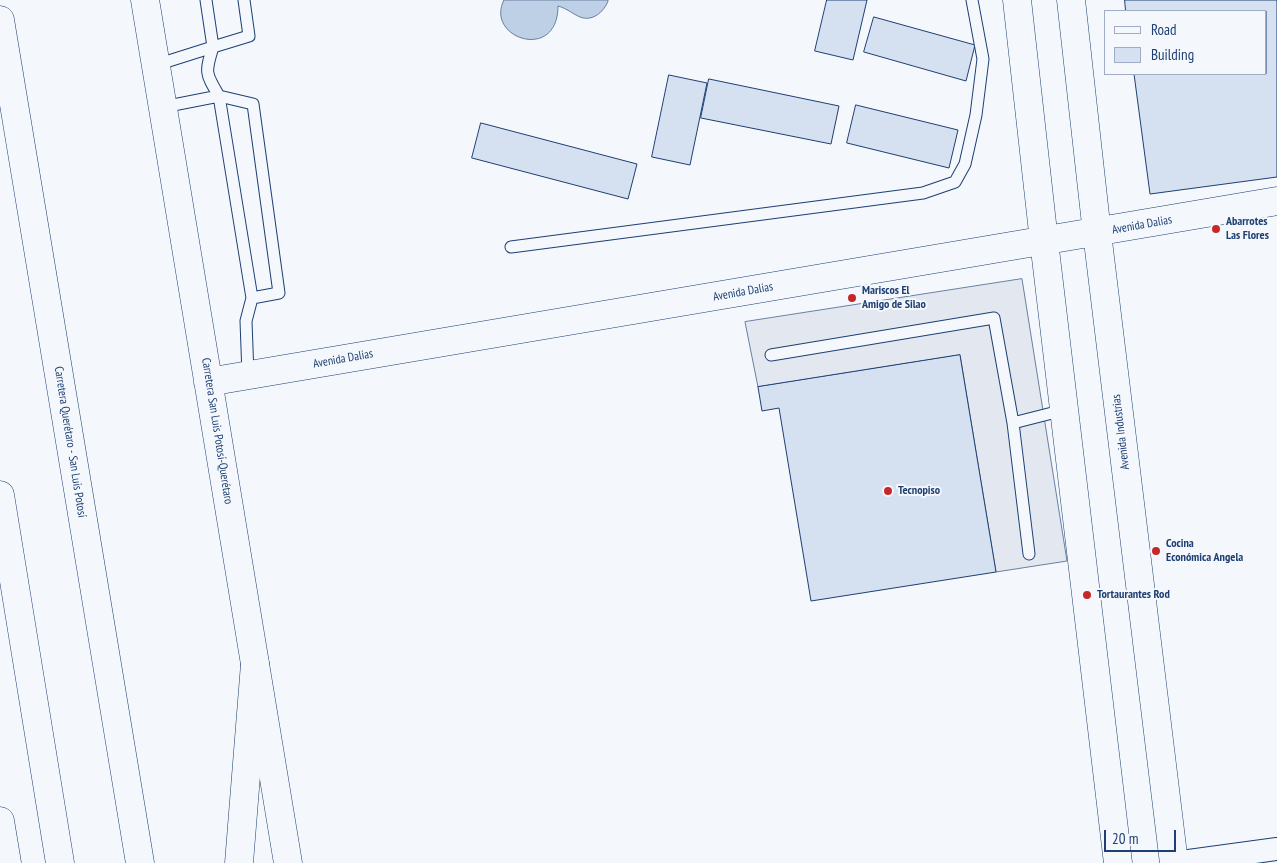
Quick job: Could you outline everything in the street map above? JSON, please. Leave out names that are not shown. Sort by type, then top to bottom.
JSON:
[{"type":"main road","name":"Carretera San Luis Potosí-Querétaro","points":[[145,0],[288,863]]},
{"type":"main road","points":[[1017,0],[1118,863]]},
{"type":"main road","name":"Avenida Industrias","points":[[1071,0],[1097,233],[1174,863]]},
{"type":"main road","name":"Carretera Querétaro - San Luis Potosí","points":[[0,20],[140,863]]},
{"type":"main road","name":"Avenida Dalias","points":[[208,382],[1277,202]]},
{"type":"main road","points":[[0,495],[60,863]]},
{"type":"main road","points":[[239,863],[255,664]]},
{"type":"main road","points":[[0,821],[7,863]]},
{"type":"street","points":[[1174,863],[1277,849]]},
{"type":"lane","points":[[206,0],[213,47],[206,69],[209,80],[219,96],[252,298],[246,321],[248,375]]},
{"type":"lane","points":[[156,64],[249,36],[244,0]]},
{"type":"lane","points":[[511,247],[923,193],[955,182],[965,164],[976,115],[983,59],[972,0]]},
{"type":"lane","points":[[163,107],[219,96],[253,104],[279,293],[252,298]]},
{"type":"lane","points":[[771,355],[994,318],[1013,422],[1029,554]]},
{"type":"lane","points":[[1013,422],[1064,410]]},
{"type":"shaded area","points":[[1022,279],[1067,561],[996,572],[960,355],[758,387],[745,322]]},
{"type":"water","points":[[504,0],[608,1],[601,12],[589,18],[580,17],[558,6],[555,24],[547,34],[536,39],[524,39],[512,34],[504,25],[501,14]]},
{"type":"building","points":[[827,0],[867,0],[853,60],[815,51]]},
{"type":"building","points":[[1125,0],[1277,0],[1277,177],[1150,194],[1134,75],[1267,75],[1267,10],[1126,10]]},
{"type":"building","points":[[874,17],[975,45],[966,81],[864,52]]},
{"type":"building","points":[[669,75],[707,83],[690,165],[652,157]]},
{"type":"building","points":[[709,79],[839,106],[831,144],[701,118]]},
{"type":"building","points":[[856,105],[958,130],[949,168],[847,143]]},
{"type":"building","points":[[481,123],[637,164],[628,199],[472,158]]},
{"type":"building","name":"Tecnopiso","points":[[960,355],[996,572],[811,601],[779,408],[762,411],[758,387]]},
{"type":"place","name":"Abarrotes Las Flores","points":[[1216,229]]},
{"type":"place","name":"Mariscos El Amigo de Silao","points":[[852,298]]},
{"type":"place","name":"Tecnopiso","points":[[888,491]]},
{"type":"place","name":"Cocina Económica Angela","points":[[1156,551]]},
{"type":"place","name":"Tortaurantes Rod","points":[[1087,595]]}]
